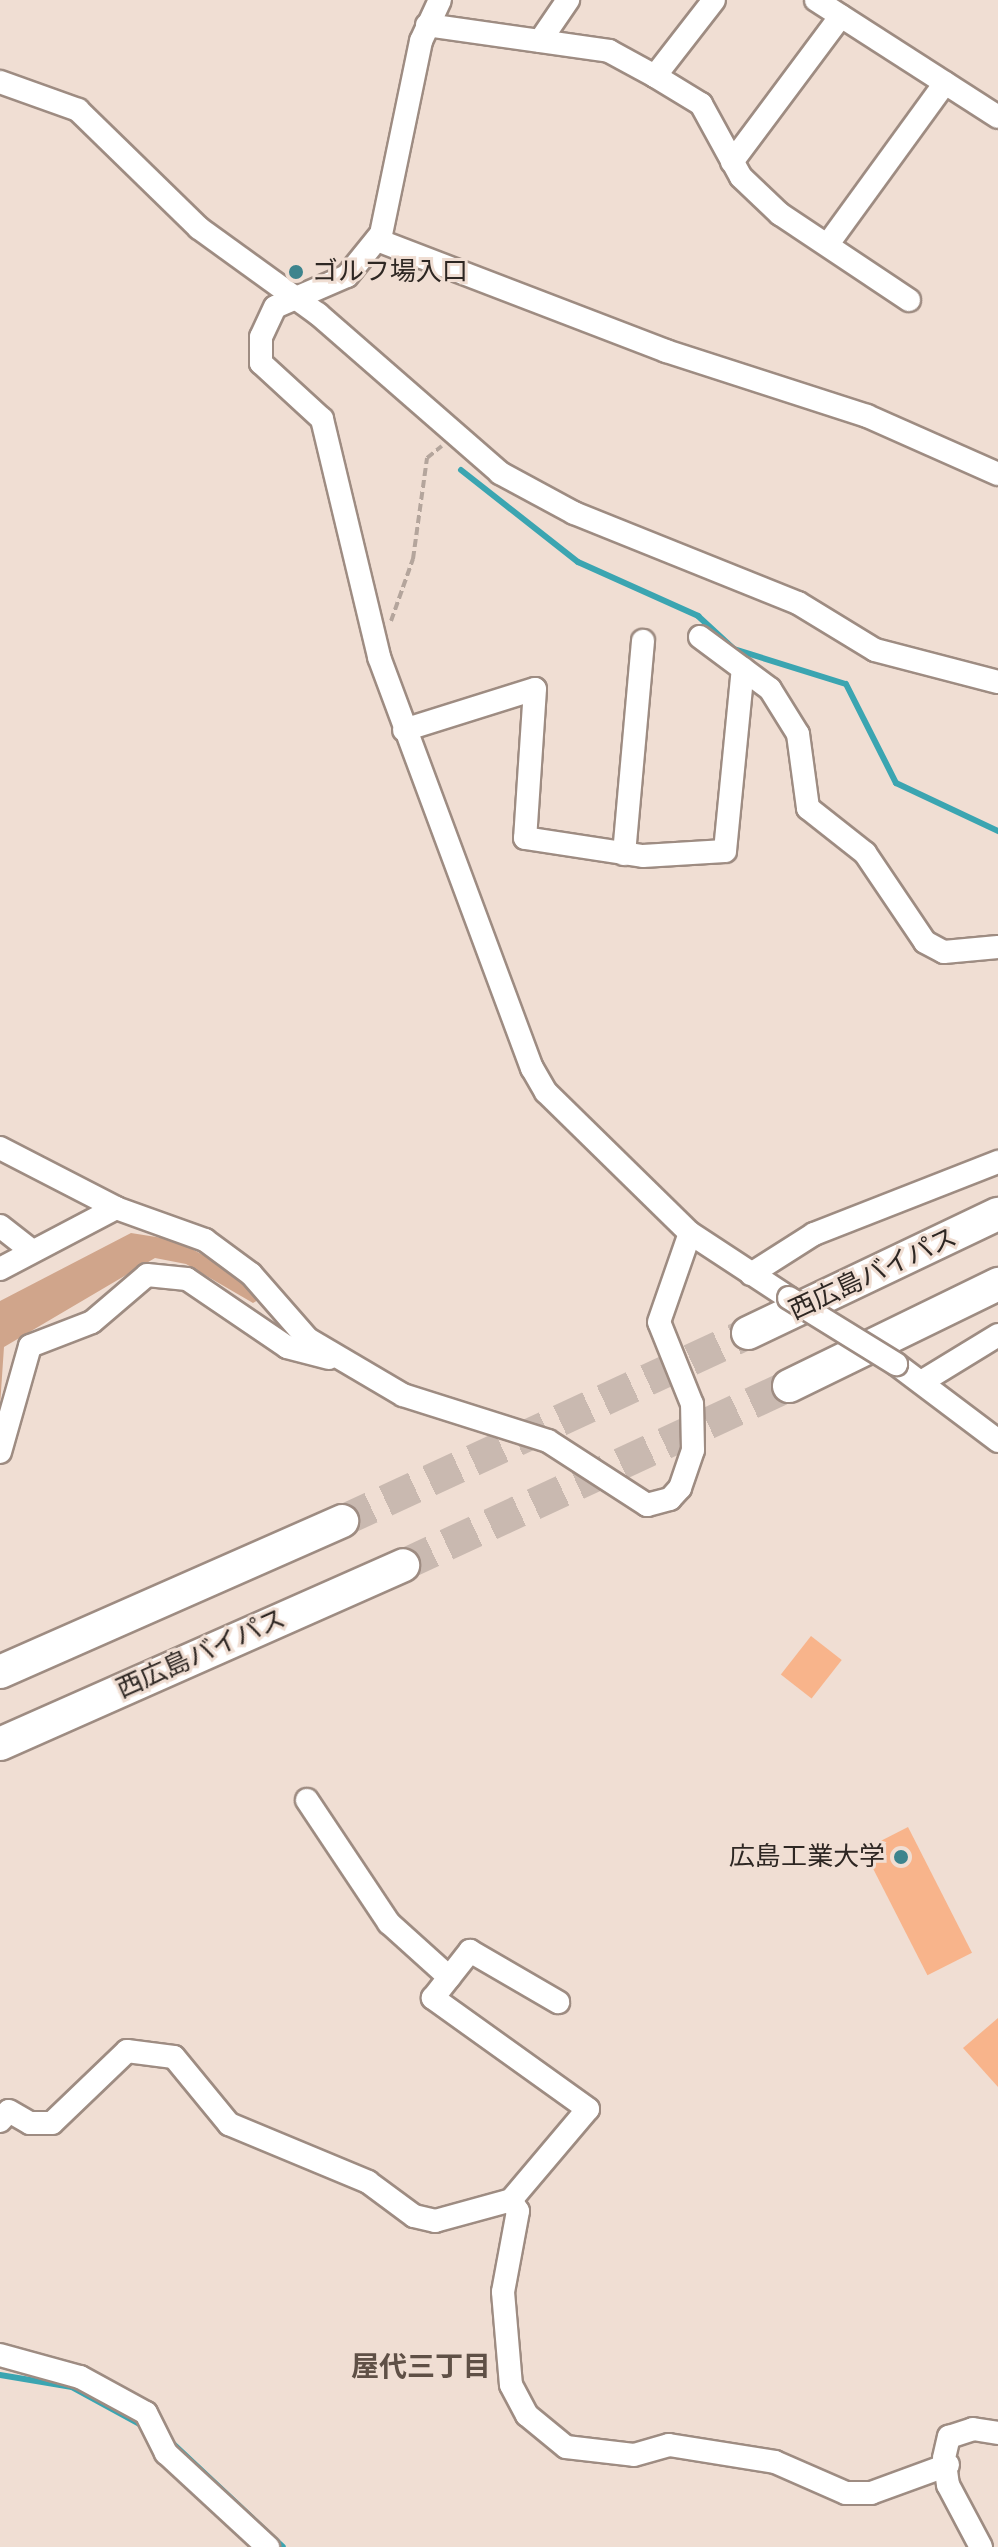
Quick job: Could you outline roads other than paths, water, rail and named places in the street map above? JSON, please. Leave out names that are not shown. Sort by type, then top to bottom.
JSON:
[{"type":"highway","name":"西広島バイパス","points":[[748,1333],[998,1214]]},
{"type":"highway","points":[[789,1386],[998,1284]]},
{"type":"highway","points":[[0,1672],[342,1521]]},
{"type":"highway","name":"西広島バイパス","points":[[0,1744],[403,1565]]},
{"type":"street","points":[[440,0],[427,25],[377,240],[347,276],[295,296],[265,321],[260,357],[268,373],[322,419],[379,657],[532,1068],[546,1092],[690,1233],[923,1381],[998,1441]]},
{"type":"street","points":[[540,41],[568,0]]},
{"type":"street","points":[[655,76],[714,0]]},
{"type":"street","points":[[816,0],[998,117]]},
{"type":"street","points":[[732,162],[841,16]]},
{"type":"street","points":[[427,25],[609,51],[655,76],[701,104],[732,162],[780,214],[909,300]]},
{"type":"street","points":[[0,82],[78,110],[199,228],[295,296],[459,441],[549,500],[798,603],[875,650],[998,682]]},
{"type":"street","points":[[828,244],[945,83]]},
{"type":"street","points":[[377,240],[666,351],[867,416],[998,474]]},
{"type":"street","points":[[700,637],[770,689],[798,734],[808,808],[865,853],[925,942],[944,952],[998,947]]},
{"type":"street","points":[[624,854],[643,641]]},
{"type":"street","points":[[404,730],[535,689],[525,838],[624,854],[725,851],[743,669]]},
{"type":"street","points":[[0,1148],[116,1208],[186,1230],[229,1255],[308,1339],[339,1359],[461,1418],[548,1441],[635,1502],[670,1499],[687,1475],[694,1416],[659,1322],[690,1233]]},
{"type":"street","points":[[751,1274],[814,1234],[998,1162]]},
{"type":"street","points":[[0,1269],[116,1208]]},
{"type":"street","points":[[0,1226],[32,1251]]},
{"type":"street","points":[[0,1452],[30,1346],[92,1322],[147,1275],[187,1279],[287,1347],[339,1359]]},
{"type":"street","points":[[923,1381],[998,1335]]},
{"type":"street","points":[[307,1800],[389,1923],[449,1977]]},
{"type":"street","points":[[0,2121],[9,2111],[30,2123],[52,2123],[127,2051],[174,2057],[229,2124],[368,2182],[414,2216],[435,2221],[511,2200],[588,2109],[433,1998],[470,1951],[558,2002]]},
{"type":"street","points":[[511,2200],[518,2211],[503,2292],[511,2385],[527,2415],[566,2447],[634,2455],[669,2445],[775,2462],[846,2493],[871,2493],[948,2465]]},
{"type":"street","points":[[0,2355],[80,2377],[142,2411],[166,2453],[268,2547]]},
{"type":"street","points":[[981,2547],[948,2485],[949,2437],[973,2429],[998,2433]]},
{"type":"waterway","points":[[461,470],[578,562],[698,616],[734,649],[846,684],[896,783],[998,831]]},
{"type":"waterway","points":[[0,2375],[72,2387],[145,2427]]},
{"type":"waterway","points":[[169,2440],[283,2547]]},
{"type":"tunnel","points":[[342,1521],[748,1333]]},
{"type":"tunnel","points":[[403,1565],[789,1386]]},
{"type":"place","name":"ゴルフ場入口","points":[[296,272]]},
{"type":"place","name":"広島工業大学","points":[[901,1857]]},
{"type":"district","name":"屋代三丁目","points":[[421,2367]]}]
